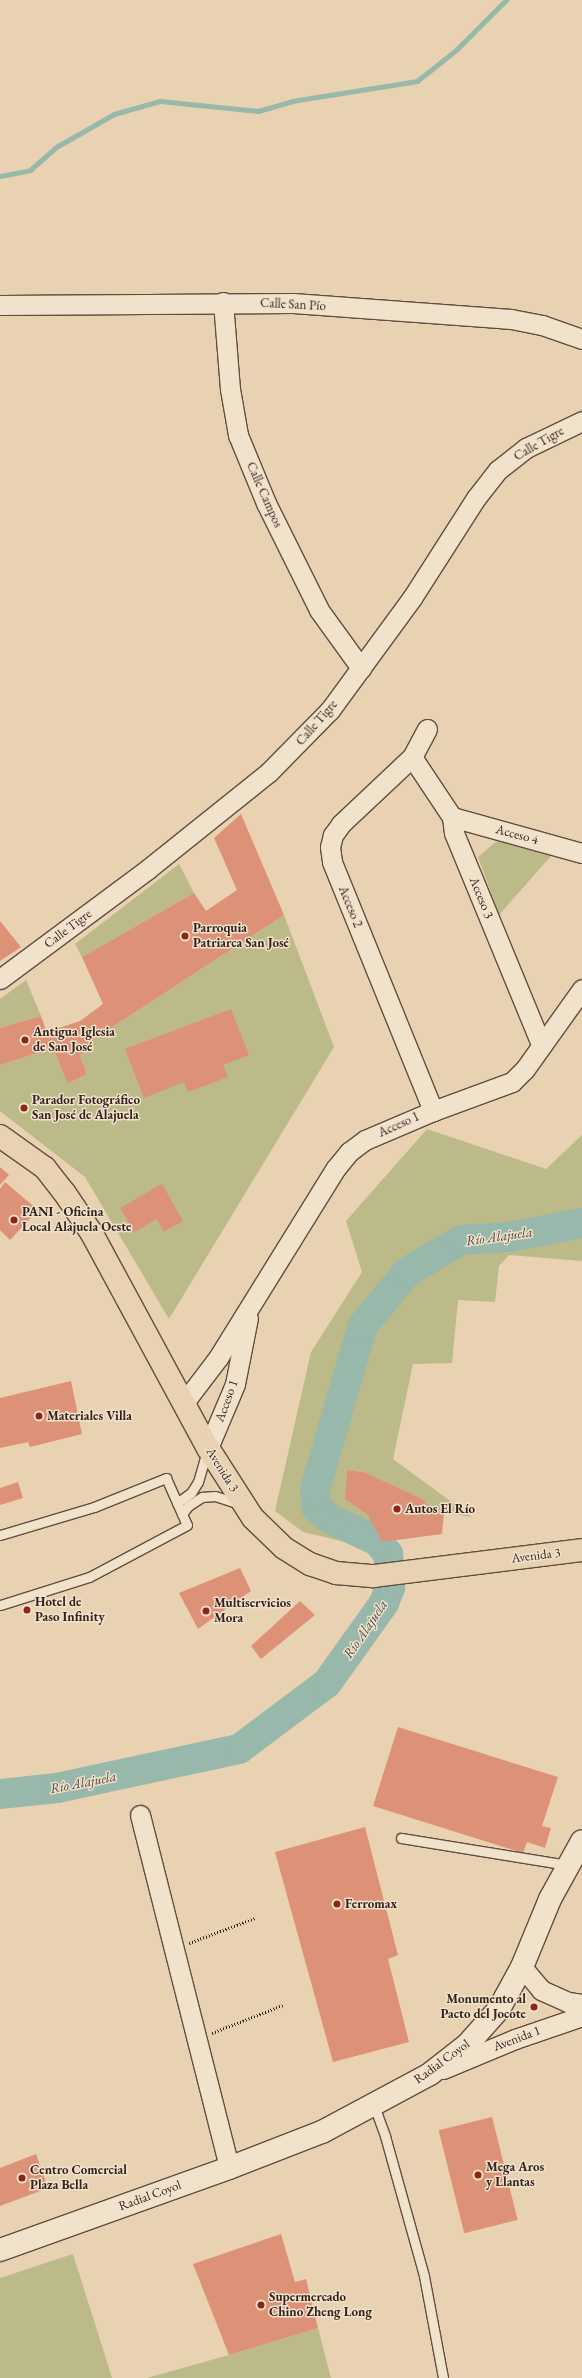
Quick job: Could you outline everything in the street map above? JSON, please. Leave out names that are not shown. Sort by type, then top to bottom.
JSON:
[{"type":"main road","name":"Avenida 3","points":[[0,1136],[45,1168],[64,1192],[91,1232],[208,1448],[244,1505],[272,1538],[310,1564],[336,1573],[374,1576],[582,1550]]},
{"type":"street","name":"Calle San Pío","points":[[0,305],[222,302],[294,303],[511,320],[542,325],[582,339]]},
{"type":"street","name":"Calle Campos","points":[[222,302],[230,389],[238,435],[266,503],[319,610],[361,668]]},
{"type":"street","name":"Calle Tigre","points":[[0,979],[148,869],[269,772],[330,710],[412,598],[476,498],[498,470],[526,448],[582,421]]},
{"type":"street","name":"Acceso 2","points":[[427,729],[412,757],[341,824],[333,834],[330,847],[332,862],[433,1110]]},
{"type":"street","name":"Acceso 3","points":[[412,757],[452,817],[454,833],[541,1044]]},
{"type":"street","name":"Acceso 4","points":[[452,817],[582,854]]},
{"type":"street","name":"Acceso 1","points":[[183,1404],[218,1358],[250,1304],[336,1168],[349,1152],[365,1140],[433,1110],[512,1082],[525,1069],[541,1044],[582,989]]},
{"type":"street","name":"Acceso 1","points":[[208,1448],[235,1384],[250,1304]]},
{"type":"street","points":[[140,1815],[229,2168]]},
{"type":"street","name":"Radial Coyol","points":[[298,2141],[349,2124],[376,2111],[443,2075],[481,2044],[498,2021],[506,1997],[522,1967],[550,1899],[582,1841]]},
{"type":"street","points":[[522,1967],[541,1990],[568,2002],[582,2004]]},
{"type":"street","name":"Radial Coyol","points":[[0,2250],[229,2168],[349,2119],[430,2074],[467,2045],[506,1997]]},
{"type":"street","name":"Avenida 1","points":[[430,2074],[582,2016]]},
{"type":"lane","points":[[177,1503],[191,1493],[198,1482],[208,1448]]},
{"type":"lane","points":[[0,1535],[94,1507],[166,1478],[188,1525],[89,1577],[0,1604]]},
{"type":"lane","points":[[182,1514],[188,1506],[202,1497],[215,1496],[244,1505]]},
{"type":"lane","points":[[401,1838],[568,1865]]},
{"type":"lane","points":[[376,2111],[385,2136],[424,2276],[443,2378]]},
{"type":"path","points":[[174,1949],[255,1918]]},
{"type":"path","points":[[196,2039],[283,2005]]},
{"type":"shaded area","points":[[497,841],[551,856],[499,915],[478,857]]},
{"type":"shaded area","points":[[179,864],[194,893],[82,957],[75,944]]},
{"type":"shaded area","points":[[284,915],[334,1047],[169,1319],[85,1177],[0,1111],[0,1065],[53,1048],[69,1084],[87,1074],[80,1056],[91,1041]]},
{"type":"shaded area","points":[[26,980],[41,1016],[0,1028],[0,999]]},
{"type":"shaded area","points":[[427,1129],[546,1169],[582,1135],[582,1261],[509,1255],[499,1266],[495,1302],[458,1300],[452,1363],[413,1364],[393,1459],[472,1517],[444,1513],[426,1504],[423,1499],[364,1472],[347,1470],[346,1499],[368,1515],[396,1554],[303,1532],[275,1511],[311,1352],[362,1272],[346,1221]]},
{"type":"shaded area","points":[[73,2254],[112,2378],[0,2378],[0,2278]]},
{"type":"shaded area","points":[[318,2328],[331,2378],[147,2378],[229,2355]]},
{"type":"building","name":"Parroquia Patriarca San José","points":[[241,814],[284,915],[91,1041],[80,1056],[87,1074],[68,1084],[53,1048],[0,1065],[0,1028],[41,1016],[47,1032],[80,1021],[103,1004],[82,957],[194,893],[206,911],[237,890],[214,838]]},
{"type":"building","points":[[0,921],[21,947],[0,961]]},
{"type":"building","points":[[231,1009],[249,1055],[223,1065],[228,1077],[188,1092],[184,1082],[144,1098],[125,1049]]},
{"type":"building","points":[[0,1167],[9,1175],[0,1185]]},
{"type":"building","name":"PANI - Oficina Local Alajuela Oeste","points":[[5,1182],[38,1210],[10,1240],[0,1230],[0,1189]]},
{"type":"building","points":[[162,1184],[183,1221],[164,1232],[157,1219],[134,1232],[120,1208]]},
{"type":"building","name":"Materiales Villa","points":[[71,1381],[82,1434],[30,1447],[28,1442],[0,1448],[0,1398]]},
{"type":"building","name":"Autos El Río","points":[[347,1470],[364,1472],[423,1499],[426,1504],[444,1513],[442,1534],[382,1542],[368,1515],[345,1499]]},
{"type":"building","points":[[18,1482],[23,1498],[0,1505],[0,1488]]},
{"type":"building","name":"Multiservicios Mora","points":[[240,1568],[251,1591],[198,1629],[179,1593]]},
{"type":"building","points":[[300,1601],[315,1615],[261,1659],[251,1646]]},
{"type":"building","points":[[398,1727],[558,1777],[542,1826],[551,1828],[545,1848],[527,1842],[523,1853],[373,1806]]},
{"type":"building","name":"Ferromax","points":[[365,1827],[398,1955],[388,1959],[409,2042],[333,2062],[275,1852]]},
{"type":"building","name":"Mega Aros y Llantas","points":[[492,2117],[518,2220],[464,2233],[439,2130]]},
{"type":"building","name":"Centro Comercial Plaza Bella","points":[[36,2154],[48,2188],[0,2206],[0,2168]]},
{"type":"building","name":"Supermercado Chino Zheng Long","points":[[281,2234],[295,2282],[306,2279],[318,2328],[229,2355],[193,2264]]},
{"type":"waterway","points":[[0,176],[30,170],[58,146],[114,114],[160,101],[258,111],[292,101],[417,81],[456,50],[506,0]]},
{"type":"waterway","name":"Río Alajuela","points":[[0,1794],[57,1788],[239,1749],[327,1683],[384,1603],[390,1588],[388,1554],[377,1541],[330,1519],[317,1508],[315,1490],[362,1327],[407,1272],[461,1240],[510,1237],[582,1223]]},
{"type":"place","name":"Parroquia Patriarca San José","points":[[185,936]]},
{"type":"place","name":"Antigua Iglesia de San José","points":[[25,1040]]},
{"type":"place","name":"Parador Fotográfico San José de Alajuela","points":[[24,1108]]},
{"type":"place","name":"PANI - Oficina Local Alajuela Oeste","points":[[14,1220]]},
{"type":"place","name":"Materiales Villa","points":[[39,1416]]},
{"type":"place","name":"Autos El Río","points":[[397,1509]]},
{"type":"place","name":"Hotel de Paso Infinity","points":[[27,1610]]},
{"type":"place","name":"Multiservicios Mora","points":[[206,1611]]},
{"type":"place","name":"Ferromax","points":[[337,1904]]},
{"type":"place","name":"Monumento al Pacto del Jocote","points":[[534,2007]]},
{"type":"place","name":"Mega Aros y Llantas","points":[[478,2175]]},
{"type":"place","name":"Centro Comercial Plaza Bella","points":[[22,2178]]},
{"type":"place","name":"Supermercado Chino Zheng Long","points":[[261,2305]]}]
